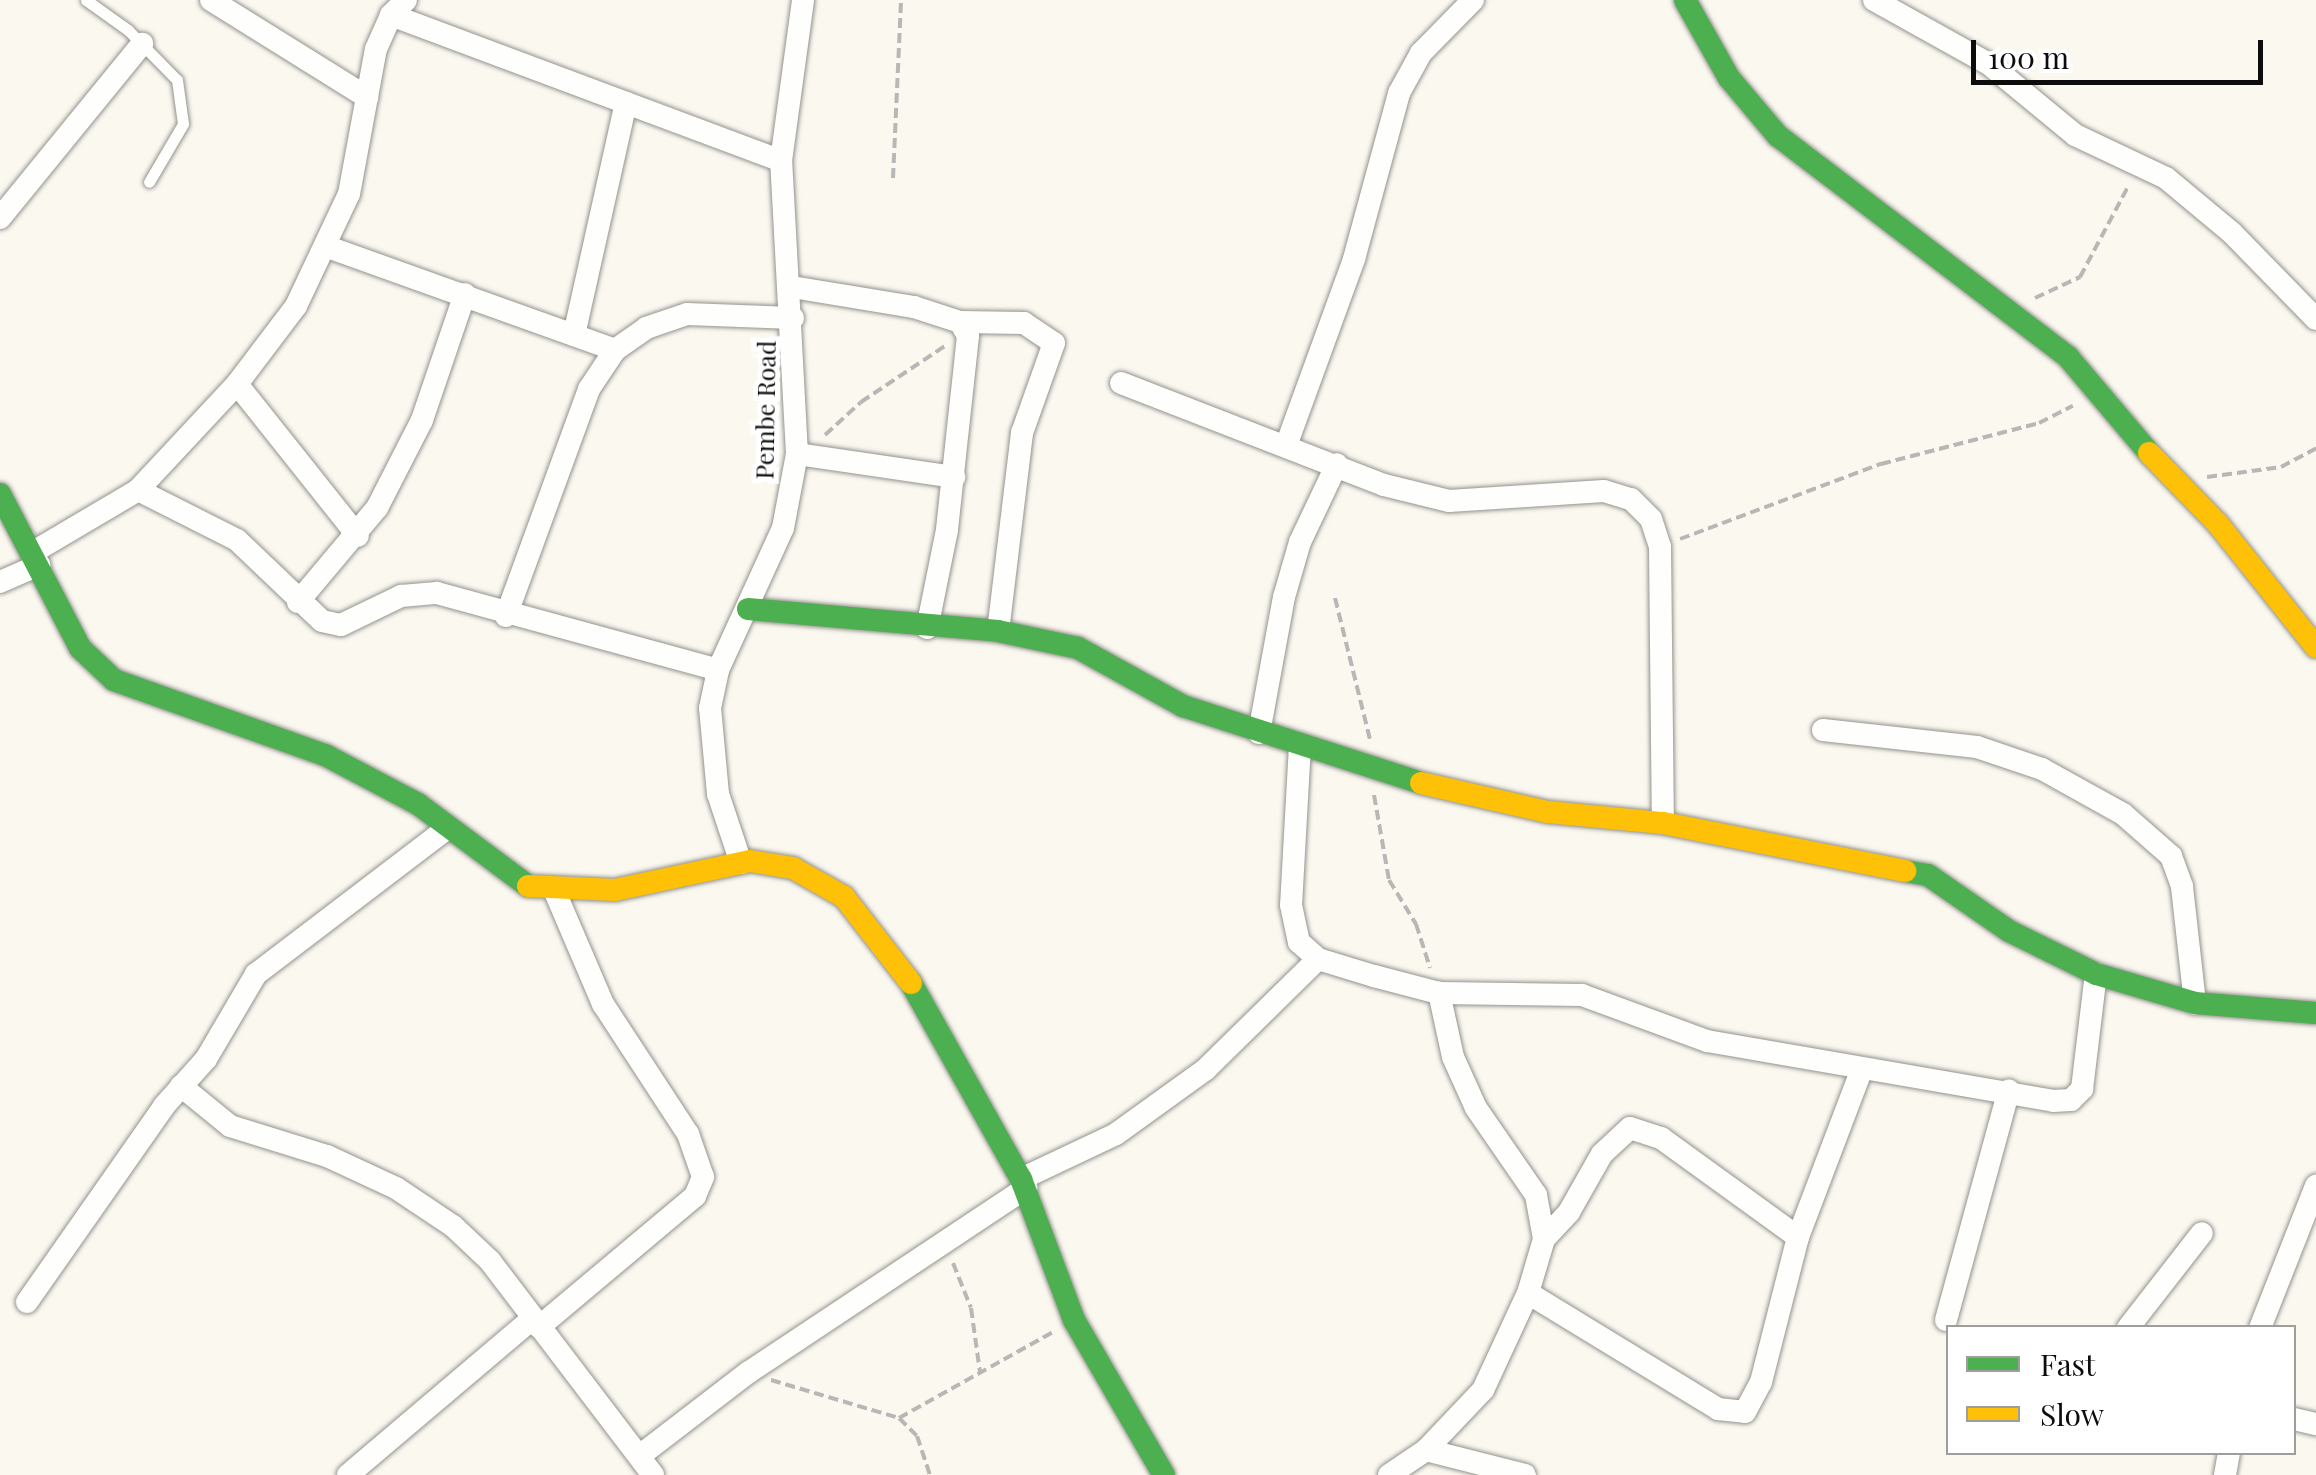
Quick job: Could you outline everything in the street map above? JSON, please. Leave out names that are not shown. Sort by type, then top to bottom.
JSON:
[{"type":"street","points":[[211,0],[367,97]]},
{"type":"street","name":"Pembe Road","points":[[741,864],[718,794],[710,742],[718,670],[783,528],[804,455],[781,161],[802,0]]},
{"type":"street","points":[[1286,446],[1354,259],[1398,93],[1421,53],[1473,0]]},
{"type":"street","points":[[1714,0],[1688,6],[1729,78],[1778,136],[2068,357],[2094,394],[2177,479],[2316,647]]},
{"type":"street","points":[[1874,0],[1989,64],[2076,135],[2143,163],[2232,232],[2316,319]]},
{"type":"street","points":[[0,582],[138,490],[237,384],[296,306],[328,246],[348,194],[367,97],[398,7],[626,103],[781,161]]},
{"type":"street","points":[[0,218],[142,44]]},
{"type":"street","points":[[574,335],[626,103]]},
{"type":"street","points":[[328,246],[615,350]]},
{"type":"street","points":[[792,287],[914,307],[964,329],[1024,323],[1054,343],[1022,433],[998,630]]},
{"type":"street","points":[[298,602],[358,536],[422,420],[465,294]]},
{"type":"street","points":[[506,616],[590,389],[615,350],[646,328],[687,314],[793,318]]},
{"type":"street","points":[[926,628],[954,477],[964,329]]},
{"type":"street","points":[[1122,382],[1384,485],[1449,501],[1604,492],[1630,499],[1652,519],[1660,547],[1663,823]]},
{"type":"street","points":[[237,384],[358,536]]},
{"type":"street","points":[[804,455],[954,477]]},
{"type":"street","points":[[1259,733],[1289,579],[1337,464]]},
{"type":"street","points":[[138,490],[237,540],[322,621],[342,625],[401,596],[438,593],[506,616],[718,670]]},
{"type":"street","points":[[0,494],[37,558],[80,648],[114,680],[327,756],[418,804],[524,886],[555,892],[615,890],[741,864],[793,868],[844,898],[914,986],[1024,1183],[1074,1320],[1164,1475]]},
{"type":"street","points":[[748,609],[926,628],[998,630],[1078,648],[1183,706],[1436,788],[1548,812],[1663,823],[1928,876],[2009,931],[2096,974],[2195,1003],[2316,1013]]},
{"type":"street","points":[[1823,730],[1977,747],[2042,769],[2124,814],[2171,856],[2182,888],[2195,1003]]},
{"type":"street","points":[[1300,745],[1291,905],[1299,942],[1318,960],[1435,991],[1582,995],[1708,1042],[1861,1070],[2009,1090],[2053,1101],[2070,1100],[2082,1089],[2096,974]]},
{"type":"street","points":[[27,1302],[275,955],[446,829]]},
{"type":"street","points":[[348,1475],[695,1196],[704,1177],[688,1134],[603,1004],[555,892]]},
{"type":"street","points":[[182,1086],[241,1132],[303,1146],[396,1188],[490,1260],[648,1465],[748,1372],[945,1244],[1024,1183],[1116,1134],[1206,1069],[1318,960]]},
{"type":"street","points":[[1389,1475],[1426,1450],[1483,1390],[1528,1294],[1544,1239],[1536,1195],[1476,1108],[1453,1057],[1435,991]]},
{"type":"street","points":[[1528,1294],[1718,1409],[1745,1412],[1762,1382],[1798,1237],[1861,1070]]},
{"type":"street","points":[[1946,1320],[2009,1090]]},
{"type":"street","points":[[1544,1239],[1569,1212],[1602,1154],[1630,1128],[1661,1138],[1798,1237]]},
{"type":"street","points":[[2261,1325],[2316,1186]]},
{"type":"street","points":[[2130,1325],[2202,1233]]},
{"type":"street","points":[[1426,1450],[1526,1475]]},
{"type":"lane","points":[[86,0],[142,44],[177,80],[183,124],[149,182]]},
{"type":"path","points":[[894,178],[901,0]]},
{"type":"path","points":[[2008,310],[2080,277],[2143,163]]},
{"type":"path","points":[[804,455],[860,402],[964,329]]},
{"type":"path","points":[[1660,547],[1882,464],[2039,423],[2094,394]]},
{"type":"path","points":[[2177,479],[2281,467],[2316,448]]},
{"type":"path","points":[[1335,598],[1369,727],[1378,843],[1388,880],[1429,954],[1435,991]]},
{"type":"path","points":[[945,1244],[971,1308],[980,1372]]},
{"type":"path","points":[[900,1418],[1074,1320]]},
{"type":"path","points":[[748,1372],[900,1418],[917,1436],[930,1475]]},
{"type":"traffic: fast","points":[[1685,0],[1729,78],[1778,136],[2068,357],[2149,453]]},
{"type":"traffic: fast","points":[[0,494],[80,648],[114,680],[327,756],[418,804],[528,886]]},
{"type":"traffic: fast","points":[[748,609],[998,631],[1078,648],[1183,706],[1421,783]]},
{"type":"traffic: fast","points":[[1905,871],[1928,875],[2009,931],[2096,974],[2195,1003],[2316,1013]]},
{"type":"traffic: fast","points":[[911,983],[1021,1179],[1074,1320],[1164,1475]]},
{"type":"traffic: slow","points":[[2149,453],[2218,524],[2316,647]]},
{"type":"traffic: slow","points":[[1421,783],[1548,812],[1663,823],[1905,871]]},
{"type":"traffic: slow","points":[[528,886],[615,890],[750,861],[793,868],[844,897],[911,983]]}]
